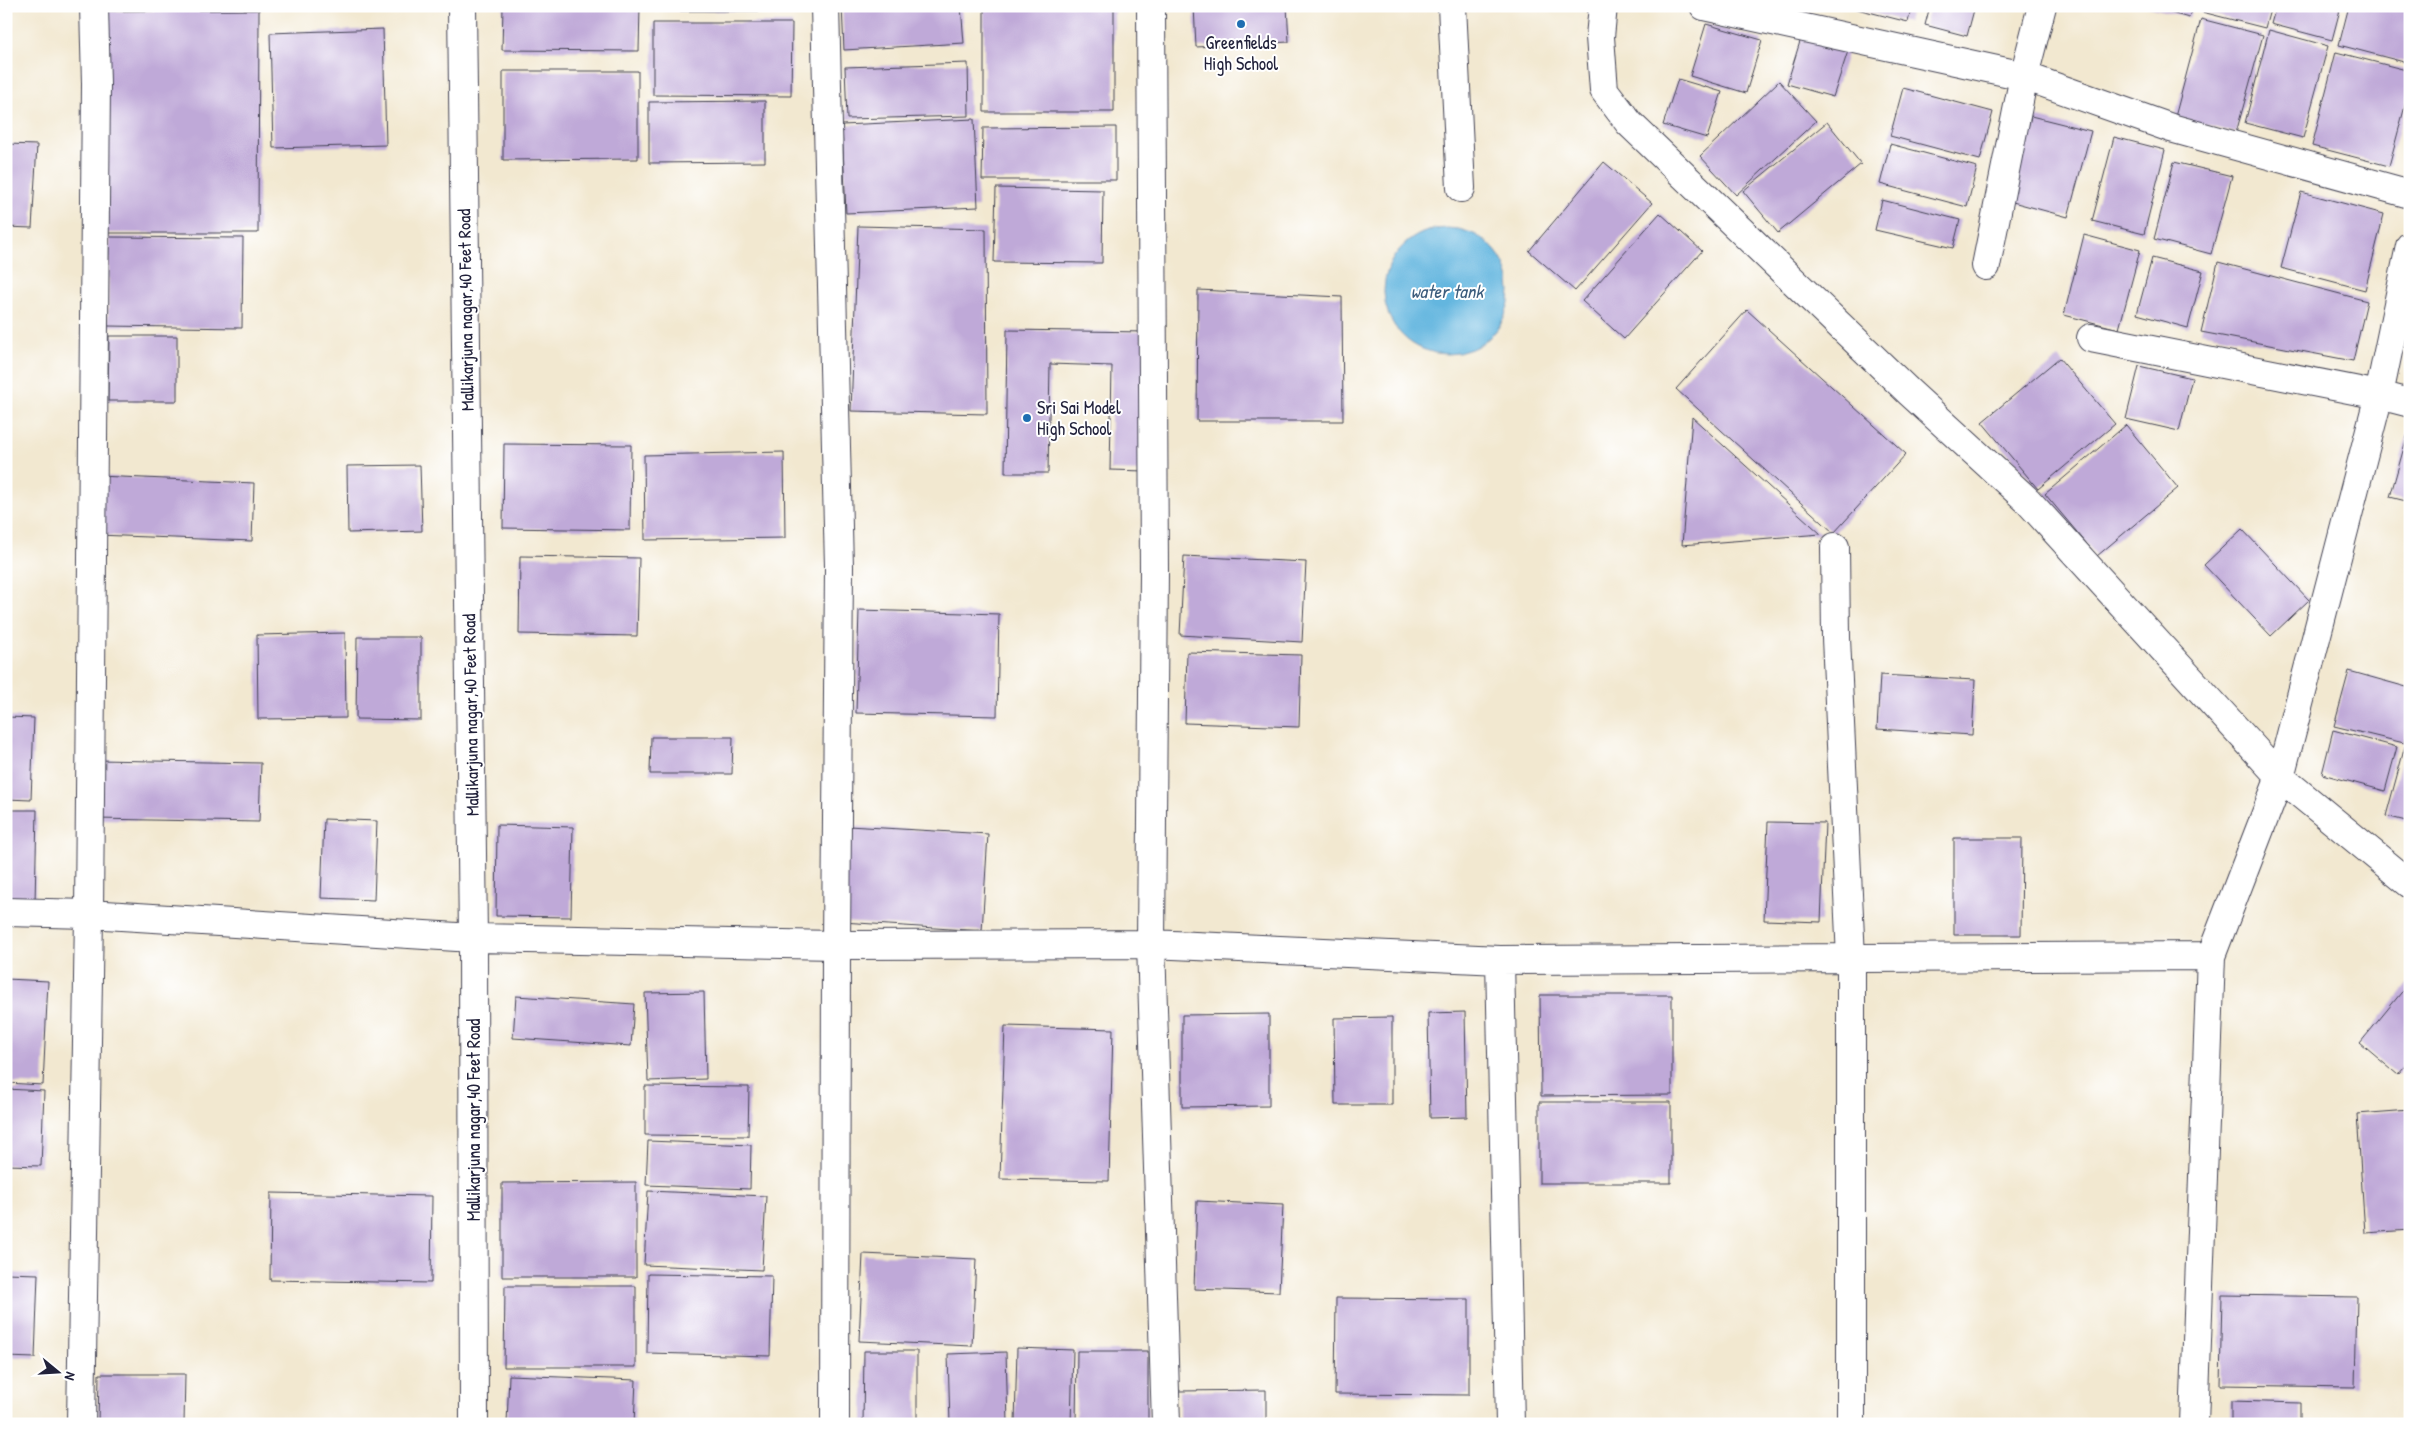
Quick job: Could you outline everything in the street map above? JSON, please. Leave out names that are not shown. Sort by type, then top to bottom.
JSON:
[{"type":"street","points":[[81,1424],[89,914],[96,94],[94,6]]},
{"type":"street","name":"Mallikarjuna nagar,40 Feet Road","points":[[462,6],[473,938],[474,1424]]},
{"type":"street","points":[[825,6],[839,568],[835,1424]]},
{"type":"street","points":[[1151,6],[1154,551],[1151,944],[1166,1424]]},
{"type":"street","points":[[1452,6],[1461,188]]},
{"type":"street","points":[[1603,6],[1600,38],[1604,90],[1629,123],[1909,392],[2027,500],[2280,777],[2410,884]]},
{"type":"street","points":[[1704,6],[2024,76],[2171,128],[2410,194]]},
{"type":"street","points":[[1986,266],[2024,76],[2042,6]]},
{"type":"street","points":[[2194,1424],[2211,956],[2280,777],[2379,395],[2410,246]]},
{"type":"street","points":[[2091,338],[2379,395],[2410,403]]},
{"type":"street","points":[[1835,547],[1836,638],[1851,958],[1851,1424]]},
{"type":"street","points":[[6,912],[89,914],[473,938],[836,944],[1151,944],[1500,960],[2211,956]]},
{"type":"street","points":[[1500,960],[1510,1424]]},
{"type":"water","name":"water tank","points":[[1447,228],[1471,233],[1491,247],[1505,267],[1510,291],[1505,315],[1491,335],[1471,349],[1447,354],[1423,349],[1403,335],[1389,315],[1384,291],[1389,267],[1403,247],[1423,233]]},
{"type":"building","points":[[503,6],[640,6],[639,51],[502,50]]},
{"type":"building","points":[[664,6],[791,6],[790,11],[664,11]]},
{"type":"building","points":[[842,6],[961,6],[964,43],[844,50]]},
{"type":"building","points":[[984,6],[1114,6],[1114,112],[984,112]]},
{"type":"building","name":"Greenfields High School","points":[[1194,6],[1287,6],[1289,42],[1196,47]]},
{"type":"building","points":[[1853,6],[1912,6],[1908,22],[1853,8]]},
{"type":"building","points":[[1930,6],[1975,6],[1967,36],[1925,25]]},
{"type":"building","points":[[2146,6],[2192,6],[2189,18]]},
{"type":"building","points":[[2203,6],[2271,6],[2265,28],[2202,12]]},
{"type":"building","points":[[2276,6],[2341,6],[2332,40],[2271,24]]},
{"type":"building","points":[[2349,6],[2410,6],[2410,40],[2404,62],[2339,45]]},
{"type":"building","points":[[259,10],[258,233],[107,233],[108,11]]},
{"type":"building","points":[[2201,19],[2263,35],[2236,133],[2175,117]]},
{"type":"building","points":[[653,23],[792,23],[791,96],[653,95]]},
{"type":"building","points":[[1706,24],[1762,40],[1746,93],[1690,76]]},
{"type":"building","points":[[383,29],[386,145],[273,148],[270,33]]},
{"type":"building","points":[[2269,30],[2328,46],[2303,138],[2245,123]]},
{"type":"building","points":[[1802,35],[1849,48],[1833,97],[1787,84]]},
{"type":"building","points":[[2336,52],[2410,71],[2410,87],[2389,166],[2312,146]]},
{"type":"building","points":[[968,63],[969,116],[847,119],[845,67]]},
{"type":"building","points":[[503,71],[638,71],[638,159],[503,160]]},
{"type":"building","points":[[1678,79],[1722,92],[1707,138],[1663,125]]},
{"type":"building","points":[[1779,81],[1816,121],[1736,195],[1700,156]]},
{"type":"building","points":[[1903,88],[1993,112],[1980,160],[1890,136]]},
{"type":"building","points":[[765,101],[765,162],[649,163],[649,102]]},
{"type":"building","points":[[2031,116],[2091,131],[2068,217],[2009,201]]},
{"type":"building","points":[[974,119],[978,207],[846,213],[842,125]]},
{"type":"building","points":[[1827,122],[1861,164],[1778,233],[1743,191]]},
{"type":"building","points":[[1116,127],[1116,180],[982,180],[983,128]]},
{"type":"building","points":[[2114,137],[2165,150],[2144,234],[2092,221]]},
{"type":"building","points":[[6,144],[37,145],[32,228],[6,227]]},
{"type":"building","points":[[1890,144],[1977,167],[1967,207],[1880,184]]},
{"type":"building","points":[[1604,162],[1652,203],[1575,291],[1529,251]]},
{"type":"building","points":[[2174,162],[2232,176],[2211,254],[2154,239]]},
{"type":"building","points":[[996,188],[1103,190],[1102,263],[994,262]]},
{"type":"building","points":[[2301,192],[2384,214],[2365,290],[2281,268]]},
{"type":"building","points":[[1882,200],[1960,220],[1953,248],[1875,230]]},
{"type":"building","points":[[1660,213],[1702,251],[1624,339],[1582,301]]},
{"type":"building","points":[[858,226],[986,229],[987,414],[851,411]]},
{"type":"building","points":[[2084,235],[2140,250],[2119,329],[2064,315]]},
{"type":"building","points":[[109,237],[243,238],[242,328],[108,326]]},
{"type":"building","points":[[2152,258],[2203,271],[2188,328],[2137,314]]},
{"type":"building","points":[[2218,262],[2367,301],[2353,361],[2201,332]]},
{"type":"building","points":[[1198,290],[1342,297],[1343,421],[1197,421]]},
{"type":"building","points":[[1747,310],[1906,454],[1834,533],[1676,389]]},
{"type":"building","name":"Sri Sai Model High School","points":[[1007,330],[1147,332],[1145,471],[1110,470],[1112,366],[1050,364],[1048,473],[1005,473]]},
{"type":"building","points":[[109,336],[177,336],[177,401],[108,401]]},
{"type":"building","points":[[2059,358],[2115,424],[2038,489],[1982,422]]},
{"type":"building","points":[[2139,366],[2192,378],[2179,431],[2126,419]]},
{"type":"building","points":[[1692,417],[1821,534],[1682,545]]},
{"type":"building","points":[[2126,425],[2178,488],[2097,556],[2045,494]]},
{"type":"building","points":[[2410,426],[2410,502],[2390,497]]},
{"type":"building","points":[[504,444],[631,445],[630,530],[503,528]]},
{"type":"building","points":[[784,452],[785,538],[645,540],[644,455]]},
{"type":"building","points":[[420,465],[422,531],[348,533],[347,466]]},
{"type":"building","points":[[99,476],[254,483],[252,541],[97,535]]},
{"type":"building","points":[[2242,529],[2309,600],[2271,636],[2204,565]]},
{"type":"building","points":[[520,556],[639,558],[637,636],[519,634]]},
{"type":"building","points":[[1184,556],[1306,562],[1302,642],[1180,635]]},
{"type":"building","points":[[859,610],[999,614],[997,716],[856,713]]},
{"type":"building","points":[[345,633],[346,718],[258,719],[257,635]]},
{"type":"building","points":[[357,637],[421,637],[421,720],[356,719]]},
{"type":"building","points":[[1187,652],[1301,655],[1299,727],[1185,723]]},
{"type":"building","points":[[2349,671],[2410,688],[2410,721],[2404,743],[2334,726]]},
{"type":"building","points":[[1880,675],[1975,680],[1972,735],[1877,729]]},
{"type":"building","points":[[6,717],[34,718],[31,800],[6,799]]},
{"type":"building","points":[[2333,730],[2397,747],[2385,791],[2322,774]]},
{"type":"building","points":[[651,737],[733,737],[732,774],[650,774]]},
{"type":"building","points":[[2405,746],[2410,747],[2410,822],[2386,816]]},
{"type":"building","points":[[98,760],[261,763],[259,822],[96,819]]},
{"type":"building","points":[[6,810],[37,810],[35,903],[6,903]]},
{"type":"building","points":[[324,819],[377,821],[374,900],[321,898]]},
{"type":"building","points":[[1768,822],[1825,823],[1821,922],[1764,920]]},
{"type":"building","points":[[497,825],[573,827],[571,917],[496,916]]},
{"type":"building","points":[[848,826],[988,834],[982,931],[842,922]]},
{"type":"building","points":[[1954,838],[2022,838],[2021,935],[1954,935]]},
{"type":"building","points":[[6,979],[48,981],[43,1085],[6,1083]]},
{"type":"building","points":[[2410,982],[2410,1061],[2398,1075],[2360,1043]]},
{"type":"building","points":[[704,992],[706,1079],[648,1081],[645,993]]},
{"type":"building","points":[[1540,995],[1672,995],[1672,1095],[1541,1096]]},
{"type":"building","points":[[516,996],[634,1004],[631,1046],[513,1038]]},
{"type":"building","points":[[1465,1012],[1467,1117],[1430,1118],[1428,1013]]},
{"type":"building","points":[[1269,1014],[1269,1106],[1182,1107],[1182,1015]]},
{"type":"building","points":[[1392,1017],[1392,1105],[1335,1105],[1334,1018]]},
{"type":"building","points":[[1005,1026],[1113,1029],[1109,1181],[1000,1179]]},
{"type":"building","points":[[645,1086],[749,1087],[748,1136],[645,1135]]},
{"type":"building","points":[[6,1089],[44,1091],[41,1166],[6,1165]]},
{"type":"building","points":[[1539,1102],[1671,1102],[1671,1183],[1539,1183]]},
{"type":"building","points":[[2410,1110],[2410,1230],[2365,1233],[2357,1114]]},
{"type":"building","points":[[648,1141],[751,1145],[750,1189],[646,1185]]},
{"type":"building","points":[[636,1182],[636,1277],[502,1277],[502,1183]]},
{"type":"building","points":[[648,1191],[766,1196],[762,1270],[644,1265]]},
{"type":"building","points":[[271,1193],[432,1196],[431,1283],[270,1280]]},
{"type":"building","points":[[1197,1201],[1283,1205],[1279,1292],[1194,1289]]},
{"type":"building","points":[[863,1254],[976,1259],[972,1346],[859,1341]]},
{"type":"building","points":[[6,1273],[38,1274],[35,1358],[6,1357]]},
{"type":"building","points":[[648,1274],[772,1276],[770,1356],[647,1353]]},
{"type":"building","points":[[505,1286],[636,1286],[636,1367],[504,1367]]},
{"type":"building","points":[[2222,1295],[2357,1297],[2355,1387],[2220,1385]]},
{"type":"building","points":[[1336,1298],[1469,1299],[1469,1395],[1335,1394]]},
{"type":"building","points":[[1017,1348],[1073,1350],[1071,1424],[1015,1424]]},
{"type":"building","points":[[864,1351],[917,1351],[917,1424],[863,1424]]},
{"type":"building","points":[[1077,1351],[1148,1351],[1148,1424],[1076,1424]]},
{"type":"building","points":[[1006,1352],[1008,1424],[950,1424],[948,1354]]},
{"type":"building","points":[[99,1374],[185,1374],[184,1424],[98,1424]]},
{"type":"building","points":[[509,1375],[636,1380],[634,1424],[507,1424]]},
{"type":"building","points":[[1266,1390],[1266,1424],[1179,1424],[1179,1391]]},
{"type":"building","points":[[2231,1401],[2300,1403],[2300,1424],[2231,1424]]},
{"type":"place","name":"Greenfields High School","points":[[1241,24]]},
{"type":"place","name":"Sri Sai Model High School","points":[[1027,418]]}]
